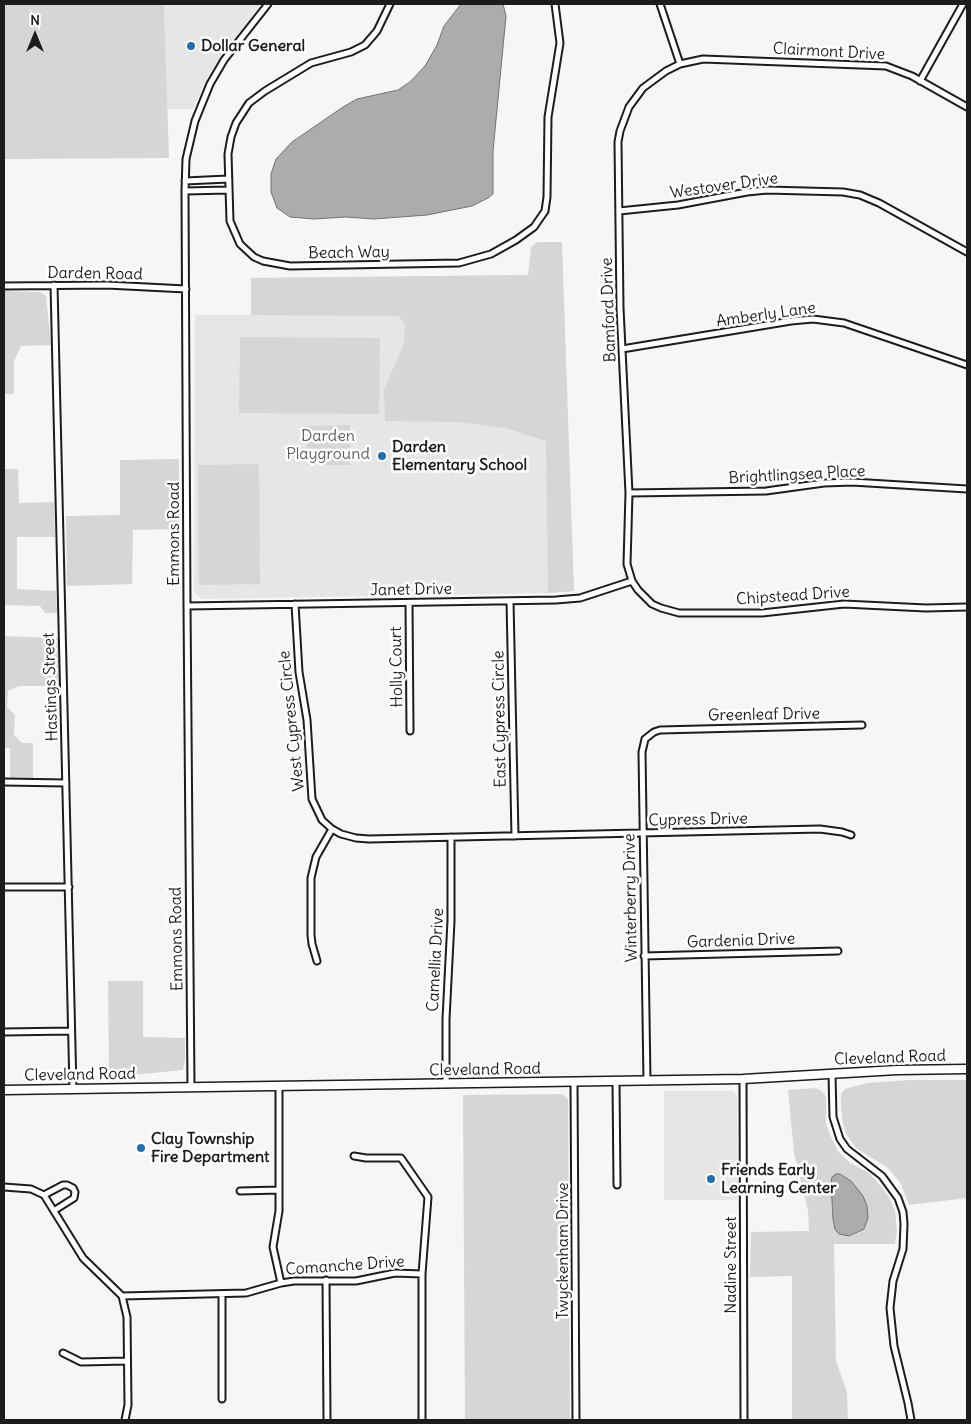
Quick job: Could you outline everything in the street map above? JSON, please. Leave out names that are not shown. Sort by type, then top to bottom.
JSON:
[{"type":"main road","name":"Cleveland Road","points":[[4,1090],[574,1083],[743,1079],[897,1070],[967,1069]]},
{"type":"street","name":"Emmons Road","points":[[191,1087],[186,159],[190,138],[203,99],[224,60],[268,4]]},
{"type":"street","name":"Beach Way","points":[[390,4],[377,32],[365,45],[351,52],[310,63],[249,103],[238,119],[230,137],[228,148],[230,221],[240,244],[254,257],[279,265],[459,263],[486,256],[529,231],[539,222],[547,202],[548,117],[560,43],[555,4]]},
{"type":"street","points":[[660,4],[680,64]]},
{"type":"street","points":[[920,80],[963,4]]},
{"type":"street","name":"Clairmont Drive","points":[[680,64],[698,60],[717,59],[886,66],[920,80],[967,107]]},
{"type":"street","name":"Bamford Drive","points":[[632,581],[627,564],[629,493],[622,349],[618,142],[623,120],[635,97],[643,88],[666,71],[680,64]]},
{"type":"street","points":[[185,181],[228,179]]},
{"type":"street","points":[[185,191],[228,190]]},
{"type":"street","name":"Westover Drive","points":[[619,211],[678,205],[767,190],[843,192],[860,195],[879,202],[967,252]]},
{"type":"street","name":"Darden Road","points":[[4,286],[107,285],[186,288]]},
{"type":"street","name":"Hastings Street","points":[[54,286],[73,1089]]},
{"type":"street","name":"Amberly Lane","points":[[622,349],[803,319],[824,319],[844,323],[967,365]]},
{"type":"street","name":"Brightlingsea Place","points":[[629,493],[766,491],[824,483],[852,482],[967,489]]},
{"type":"street","name":"Janet Drive","points":[[187,606],[556,600],[580,598],[632,581]]},
{"type":"street","name":"Chipstead Drive","points":[[632,581],[652,604],[670,612],[680,613],[781,612],[844,604],[926,608],[967,607]]},
{"type":"street","name":"East Cypress Circle","points":[[510,601],[515,836]]},
{"type":"street","name":"Holly Court","points":[[408,603],[410,731]]},
{"type":"street","name":"West Cypress Circle","points":[[296,604],[299,672],[309,734],[310,789],[318,815],[332,829]]},
{"type":"street","name":"Greenleaf Drive","points":[[667,730],[862,725]]},
{"type":"street","name":"Winterberry Drive","points":[[646,1081],[643,746],[649,734],[667,730]]},
{"type":"street","points":[[4,782],[66,783]]},
{"type":"street","points":[[317,961],[311,935],[310,878],[316,857],[332,829]]},
{"type":"street","name":"Cypress Drive","points":[[332,829],[348,837],[356,838],[643,834],[820,829],[851,835]]},
{"type":"street","name":"Camellia Drive","points":[[446,1084],[446,1019],[451,921],[451,837]]},
{"type":"street","points":[[4,887],[69,887]]},
{"type":"street","name":"Gardenia Drive","points":[[644,956],[838,951]]},
{"type":"street","points":[[4,1032],[71,1031]]},
{"type":"street","points":[[832,1074],[833,1117],[840,1139],[847,1149],[870,1165],[887,1181],[898,1198],[903,1212],[903,1249],[893,1281],[890,1308],[894,1346],[911,1420]]},
{"type":"street","name":"Nadine Street","points":[[743,1079],[744,1420]]},
{"type":"street","points":[[616,1082],[617,1185]]},
{"type":"street","name":"Twyckenham Drive","points":[[574,1083],[576,1420]]},
{"type":"street","points":[[278,1086],[279,1190],[278,1218],[273,1247],[281,1283]]},
{"type":"street","points":[[354,1156],[401,1158],[428,1197],[422,1274],[422,1420]]},
{"type":"street","points":[[44,1195],[67,1184],[73,1188],[75,1194],[73,1200],[55,1210]]},
{"type":"street","points":[[4,1187],[31,1189],[44,1195],[83,1258],[122,1296],[127,1317],[128,1405],[126,1420]]},
{"type":"street","points":[[240,1191],[279,1190]]},
{"type":"street","name":"Comanche Drive","points":[[122,1296],[246,1293],[281,1283],[326,1280],[356,1281],[395,1274],[422,1274]]},
{"type":"street","points":[[326,1280],[327,1420]]},
{"type":"street","points":[[222,1294],[222,1399]]},
{"type":"street","points":[[64,1353],[81,1362],[127,1361]]},
{"type":"shaded area","points":[[164,4],[261,4],[220,57],[206,80],[193,109],[167,109]]},
{"type":"shaded area","points":[[461,4],[503,4],[506,16],[493,151],[493,194],[472,206],[427,215],[374,219],[290,217],[277,208],[271,192],[271,174],[276,159],[292,142],[343,107],[357,99],[398,90],[410,82],[425,66],[437,45],[444,26]]},
{"type":"shaded area","name":"Darden Elementary School","points":[[529,275],[574,591],[201,599],[194,592],[195,315],[251,315],[251,278]]},
{"type":"shaded area","points":[[664,1091],[733,1091],[737,1095],[738,1200],[664,1200]]},
{"type":"shaded area","points":[[840,1174],[851,1181],[863,1196],[867,1206],[868,1218],[864,1229],[849,1236],[839,1234],[835,1229],[831,1182],[832,1177]]},
{"type":"green space","points":[[4,4],[164,4],[169,158],[4,159]]},
{"type":"green space","points":[[537,242],[562,242],[574,591],[548,593],[546,441],[505,428],[458,422],[385,421],[384,390],[404,343],[405,324],[399,316],[251,315],[251,278],[528,275],[531,247]]},
{"type":"green space","points":[[4,291],[40,292],[46,296],[51,345],[21,346],[14,361],[14,394],[4,394]]},
{"type":"green space","points":[[240,337],[380,338],[379,414],[239,413]]},
{"type":"green space","name":"Darden Playground","points":[[350,425],[350,465],[307,465],[306,426]]},
{"type":"green space","points":[[179,459],[179,529],[133,530],[132,584],[67,586],[66,516],[120,515],[120,460]]},
{"type":"green space","points":[[259,464],[260,584],[199,585],[198,465]]},
{"type":"green space","points":[[4,469],[18,469],[19,503],[54,502],[55,537],[17,537],[17,589],[56,591],[57,613],[45,613],[40,606],[4,605]]},
{"type":"green space","points":[[4,636],[58,638],[60,686],[19,686],[8,691],[7,707],[15,715],[14,735],[22,743],[33,743],[33,779],[10,779],[10,748],[4,748]]},
{"type":"green space","points":[[108,981],[143,981],[143,1037],[185,1038],[183,1070],[143,1074],[109,1074]]},
{"type":"green space","points":[[910,1080],[967,1080],[967,1198],[909,1205],[901,1184],[888,1168],[856,1148],[846,1134],[842,1119],[841,1103],[841,1094],[845,1089],[867,1083]]},
{"type":"green space","points":[[816,1088],[822,1091],[826,1097],[826,1122],[838,1151],[849,1162],[869,1173],[889,1197],[895,1211],[897,1231],[895,1244],[834,1244],[836,1361],[847,1392],[848,1420],[792,1420],[792,1276],[750,1277],[751,1232],[809,1231],[808,1211],[794,1153],[788,1090]],"holes":[[[832,1177],[867,1206],[868,1217],[864,1229],[833,1219]]]},
{"type":"green space","points":[[562,1094],[568,1099],[570,1420],[465,1420],[463,1095]]},
{"type":"place","name":"Dollar General","points":[[191,46]]},
{"type":"place","name":"Darden Elementary School","points":[[382,456]]},
{"type":"place","name":"Clay Township Fire Department","points":[[141,1148]]},
{"type":"place","name":"Friends Early Learning Center","points":[[711,1179]]}]
